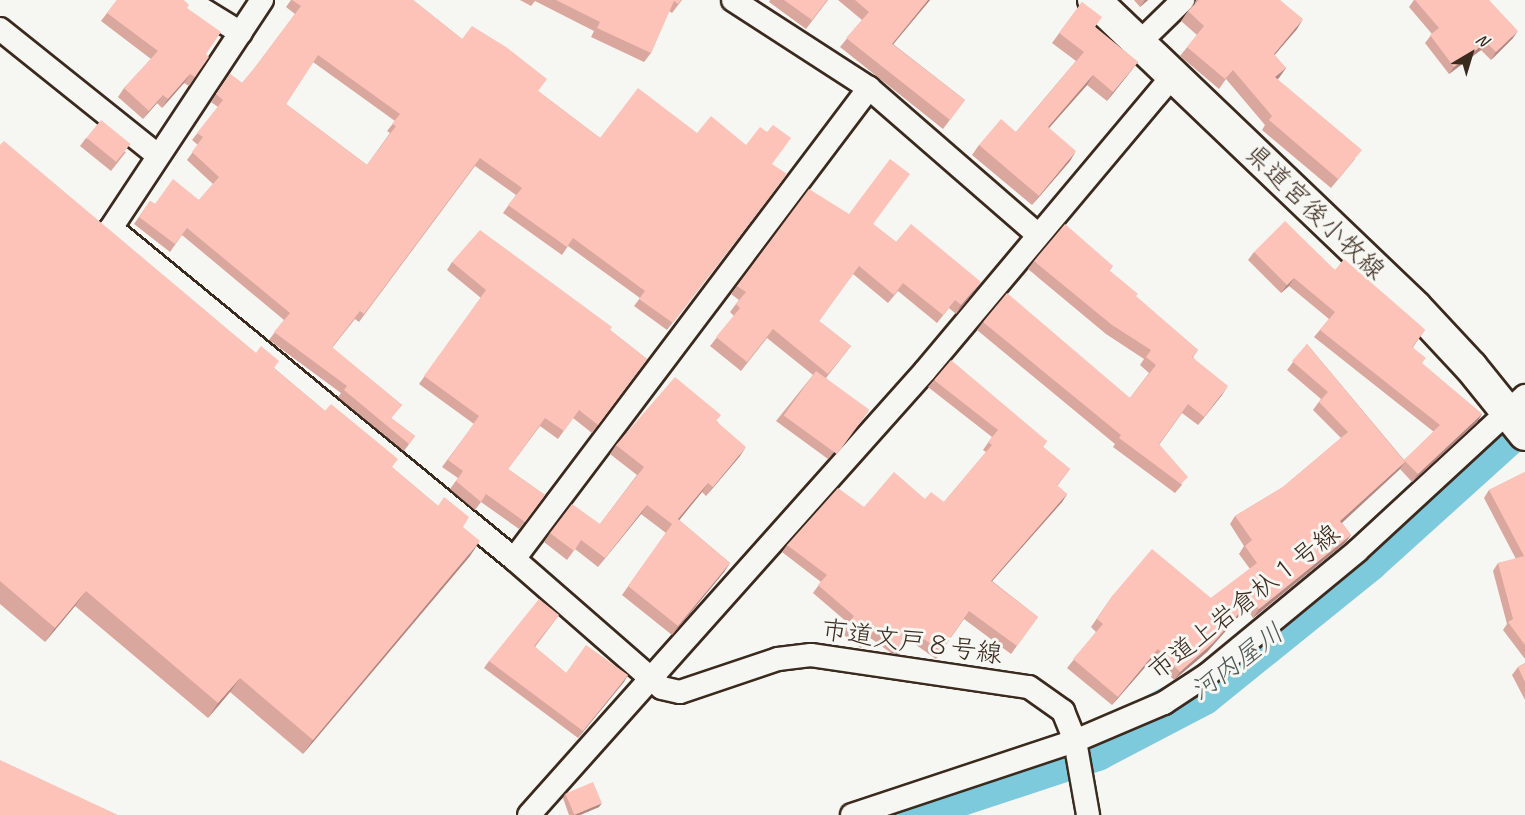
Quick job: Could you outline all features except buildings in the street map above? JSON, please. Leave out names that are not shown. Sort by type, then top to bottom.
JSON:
[{"type":"main road","name":"県道宮後小牧線","points":[[1094,0],[1415,307],[1520,413]]},
{"type":"street","points":[[187,0],[241,33]]},
{"type":"street","points":[[0,29],[157,155],[262,0]]},
{"type":"street","points":[[733,0],[869,88],[1038,235]]},
{"type":"street","points":[[1139,43],[1183,0]]},
{"type":"street","points":[[529,815],[925,371],[1173,75]]},
{"type":"street","points":[[514,559],[869,88]]},
{"type":"street","name":"市道文戸８号線","points":[[157,155],[111,228],[514,559],[662,688],[680,692],[778,659],[811,656],[843,658],[1029,687],[1063,711],[1075,741],[1088,815]]},
{"type":"street","name":"市道上岩倉杁１号線","points":[[852,815],[1075,741],[1164,703],[1208,674],[1520,413]]},
{"type":"waterway","name":"河内屋川","points":[[894,815],[1096,748],[1201,693],[1367,559],[1525,416]]}]
